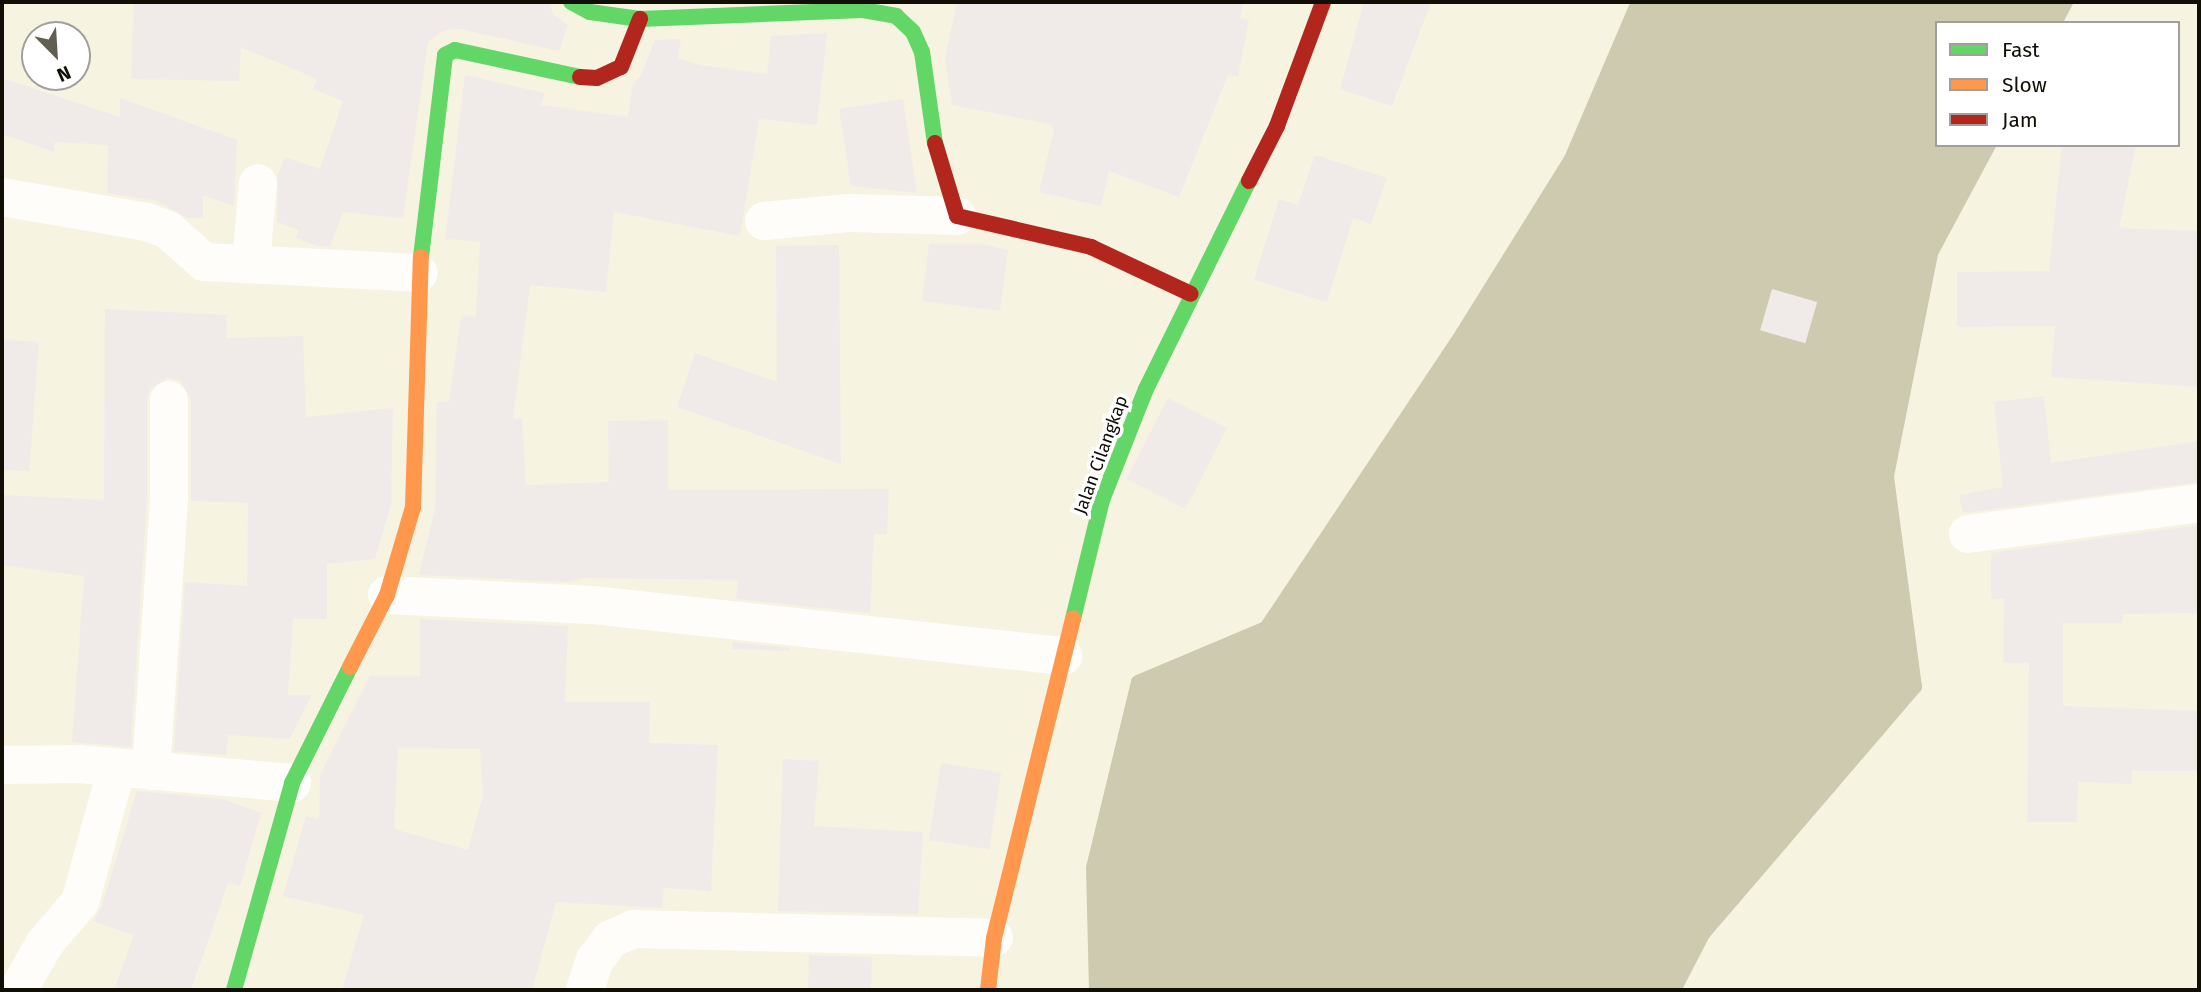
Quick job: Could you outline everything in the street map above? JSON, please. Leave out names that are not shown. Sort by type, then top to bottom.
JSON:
[{"type":"street","points":[[571,2],[590,12],[640,19],[885,8],[913,32],[922,52],[937,154],[957,216]]},
{"type":"street","name":"Jalan Cilangkap","points":[[988,990],[995,938],[1102,500],[1146,389],[1277,126],[1323,2]]},
{"type":"street","points":[[234,990],[292,783],[387,595],[413,507],[419,273],[445,55],[454,50],[568,76],[597,78],[621,67],[640,19]]},
{"type":"street","points":[[251,264],[258,183]]},
{"type":"street","points":[[2,197],[147,222],[168,230],[204,262],[419,273]]},
{"type":"street","points":[[764,221],[849,213],[957,216],[1091,247],[1191,294]]},
{"type":"street","points":[[18,990],[45,943],[80,902],[134,769],[169,498],[169,400]]},
{"type":"street","points":[[1968,534],[2199,503]]},
{"type":"street","points":[[387,595],[593,605],[1063,656]]},
{"type":"street","points":[[2,765],[134,769],[292,783]]},
{"type":"street","points":[[585,990],[595,960],[611,939],[633,929],[995,938]]},
{"type":"shaded area","points":[[1638,2],[2066,2],[2056,21],[1935,21],[1935,147],[1988,147],[1931,253],[1887,476],[1915,687],[1704,934],[1674,990],[1096,990],[1093,868],[1138,682],[1266,628],[1462,334],[1571,159]]},
{"type":"building","points":[[134,2],[549,2],[553,14],[568,25],[559,51],[460,29],[445,30],[428,42],[403,218],[343,212],[330,247],[317,246],[296,238],[299,230],[277,222],[278,174],[285,157],[320,169],[343,101],[313,89],[317,79],[241,47],[239,81],[131,79]]},
{"type":"building","points":[[957,2],[1243,2],[1240,18],[1249,20],[1238,77],[1228,75],[1179,197],[1109,171],[1101,206],[1039,192],[1054,129],[1050,124],[952,105],[945,59]]},
{"type":"building","points":[[1364,2],[1431,2],[1392,106],[1340,89]]},
{"type":"building","points":[[827,33],[817,125],[759,119],[740,236],[614,212],[606,292],[530,285],[513,419],[522,418],[526,485],[609,482],[608,421],[668,420],[668,490],[889,489],[887,534],[874,534],[870,613],[736,599],[738,580],[584,578],[569,582],[419,575],[435,508],[437,403],[449,401],[461,315],[476,317],[480,242],[445,239],[465,75],[545,93],[541,105],[628,117],[632,85],[641,75],[655,40],[681,39],[678,58],[699,65],[767,74],[771,36]]},
{"type":"building","points":[[2,78],[21,84],[21,91],[41,91],[120,117],[120,98],[237,140],[234,206],[203,195],[203,218],[187,218],[157,201],[107,193],[108,145],[55,142],[54,152],[2,134]]},
{"type":"building","points":[[903,99],[917,193],[851,186],[839,109]]},
{"type":"building","points":[[2062,147],[2136,147],[2119,228],[2199,231],[2199,387],[2051,377],[2055,326],[1957,327],[1957,272],[2049,271]]},
{"type":"building","points":[[1315,155],[1387,178],[1371,224],[1353,218],[1327,302],[1254,280],[1279,199],[1298,205]]},
{"type":"building","points":[[929,244],[981,244],[1008,250],[1000,311],[922,301]]},
{"type":"building","points":[[839,245],[841,464],[677,407],[695,353],[777,382],[776,246]]},
{"type":"building","points":[[1772,289],[1817,302],[1805,343],[1760,330]]},
{"type":"building","points":[[105,309],[227,315],[226,338],[303,336],[306,417],[393,408],[391,504],[375,559],[327,564],[327,619],[293,619],[288,695],[312,695],[290,739],[228,735],[226,755],[174,751],[185,582],[247,586],[248,503],[191,501],[191,399],[180,381],[168,378],[150,389],[147,400],[147,497],[131,747],[72,742],[84,576],[2,565],[2,495],[104,500]]},
{"type":"building","points":[[2,339],[39,342],[29,471],[2,470]]},
{"type":"building","points":[[2044,396],[2051,463],[2199,441],[2199,482],[1963,513],[1959,495],[2003,487],[1994,402]]},
{"type":"building","points":[[1168,398],[1227,428],[1185,509],[1127,479]]},
{"type":"building","points":[[2199,525],[2199,613],[2123,614],[2122,623],[2063,623],[2063,706],[2199,711],[2199,771],[2132,771],[2131,784],[2078,782],[2077,822],[2027,822],[2029,663],[2003,663],[2004,599],[1991,599],[1991,553]]},
{"type":"building","points":[[420,619],[568,626],[565,702],[650,702],[649,743],[718,745],[711,891],[664,888],[662,908],[556,902],[532,990],[342,990],[364,915],[283,896],[306,816],[319,819],[320,775],[370,676],[420,676]],"holes":[[[398,748],[480,749],[483,795],[468,850],[394,829]]]},
{"type":"building","points":[[733,642],[789,648],[789,651],[732,649]]},
{"type":"building","points":[[783,759],[819,761],[814,826],[923,832],[918,914],[778,911]]},
{"type":"building","points":[[941,763],[1001,773],[989,850],[929,840]]},
{"type":"building","points":[[137,791],[223,799],[261,813],[240,886],[228,883],[191,990],[114,990],[134,935],[93,921],[101,908]]},
{"type":"building","points":[[809,955],[872,957],[871,990],[808,990]]},
{"type":"waterway","points":[[1096,990],[1093,868],[1138,682],[1266,628],[1462,334],[1571,159],[1638,2]]},
{"type":"waterway","points":[[2056,21],[2066,2]]},
{"type":"waterway","points":[[1674,990],[1703,934],[1915,687],[1887,476],[1931,253],[1988,147]]},
{"type":"traffic: fast","points":[[571,2],[590,12],[640,19],[863,10],[896,16],[913,32],[922,52],[935,143]]},
{"type":"traffic: fast","points":[[421,257],[445,55],[455,50],[580,77]]},
{"type":"traffic: fast","points":[[1073,619],[1102,500],[1146,389],[1249,181]]},
{"type":"traffic: fast","points":[[234,990],[292,783],[350,667]]},
{"type":"traffic: slow","points":[[350,667],[387,595],[413,507],[421,257]]},
{"type":"traffic: slow","points":[[988,990],[994,938],[1073,619]]},
{"type":"traffic: jam","points":[[1249,181],[1277,126],[1323,2]]},
{"type":"traffic: jam","points":[[580,77],[597,78],[621,67],[640,19]]},
{"type":"traffic: jam","points":[[935,143],[957,216],[1091,247],[1191,294]]}]
